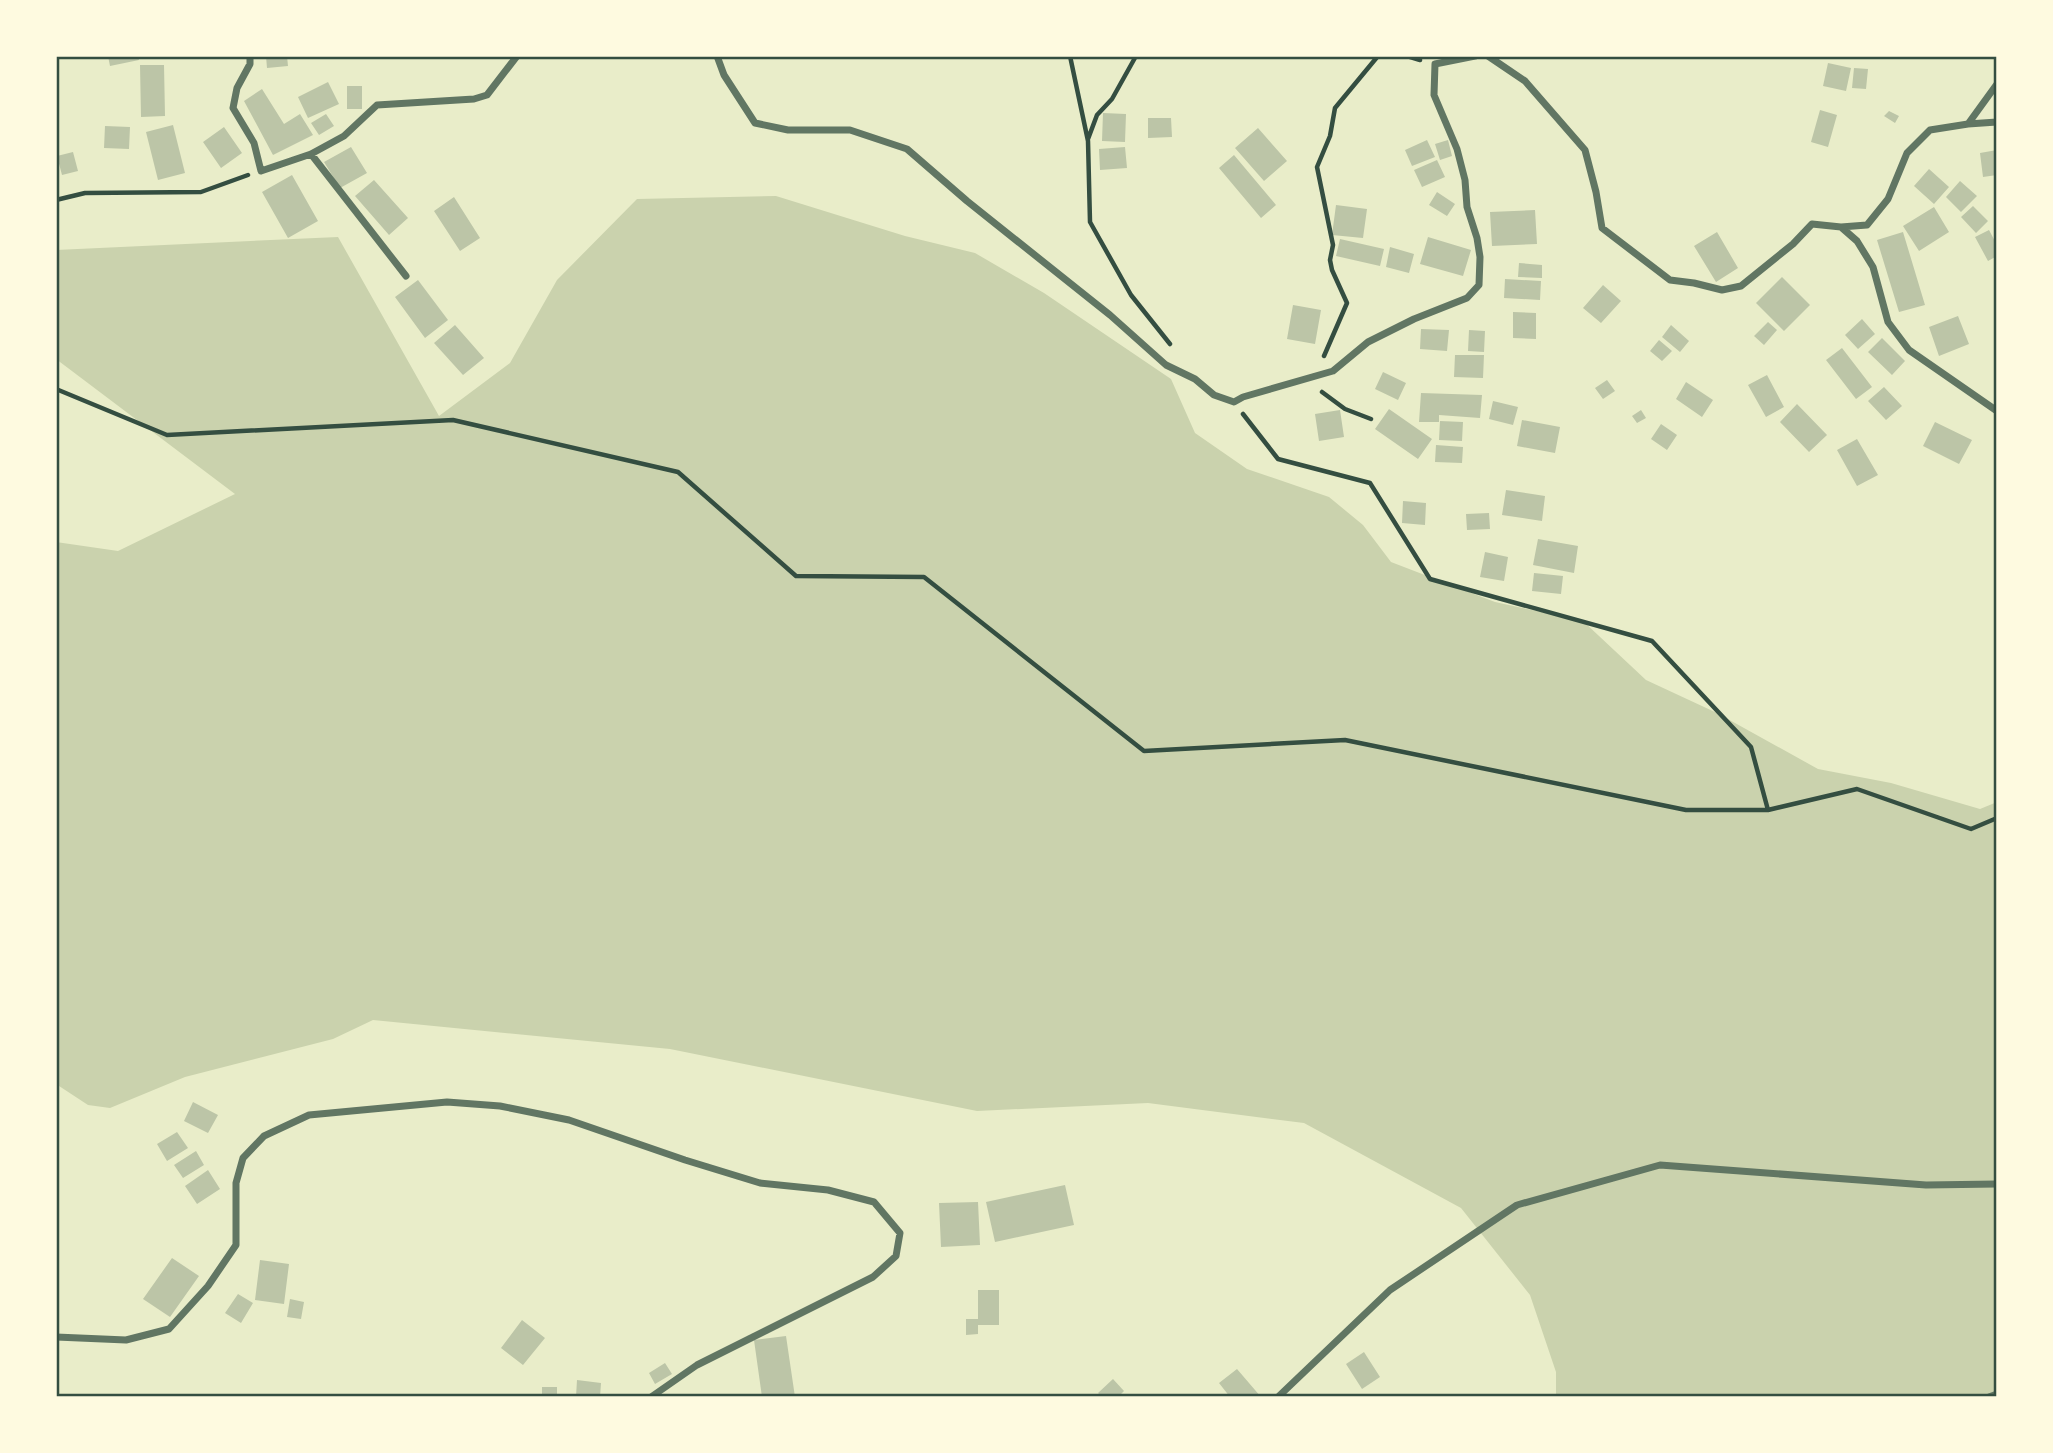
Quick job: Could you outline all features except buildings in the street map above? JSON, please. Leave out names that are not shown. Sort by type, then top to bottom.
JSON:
[{"type":"street","points":[[250,56],[250,64],[237,88],[233,108],[254,143],[261,171],[311,154],[344,136],[377,105],[474,99],[487,95],[517,56]]},
{"type":"street","points":[[717,56],[724,75],[755,123],[788,130],[850,130],[907,149],[967,201],[1110,315],[1166,365],[1195,379],[1214,395],[1234,402],[1333,371],[1368,342],[1414,319],[1467,299],[1479,285],[1480,257],[1467,207],[1462,170],[1457,149],[1434,95],[1435,64],[1475,56]]},
{"type":"street","points":[[1488,56],[1525,81],[1585,150],[1602,228],[1670,280],[1722,290],[1741,286],[1793,244],[1812,224],[1841,227],[1867,225],[1888,199],[1907,153],[1930,130],[1997,122]]},
{"type":"street","points":[[1968,124],[1997,84]]},
{"type":"street","points":[[311,154],[406,276]]},
{"type":"street","points":[[1841,227],[1857,241],[1873,267],[1888,323],[1909,350],[1997,411]]},
{"type":"street","points":[[56,1337],[126,1340],[169,1329],[208,1286],[236,1245],[236,1183],[243,1158],[264,1136],[309,1115],[447,1102],[500,1106],[569,1119],[760,1183],[828,1190],[874,1202],[900,1233],[897,1256],[873,1278],[696,1365],[651,1397]]},
{"type":"street","points":[[1278,1397],[1390,1290],[1517,1205],[1660,1165],[1926,1185],[1997,1184]]},
{"type":"street","points":[[1989,1397],[1997,1394]]},
{"type":"path","points":[[1070,56],[1088,141],[1090,222],[1131,295],[1178,353]]},
{"type":"path","points":[[1088,141],[1097,115],[1112,99],[1136,56]]},
{"type":"path","points":[[1371,419],[1345,409],[1331,400],[1322,392],[1314,377],[1332,342],[1347,303],[1332,270],[1333,245],[1317,167],[1330,136],[1335,108],[1378,56]]},
{"type":"path","points":[[56,200],[85,193],[201,192],[261,171]]},
{"type":"path","points":[[56,389],[167,435],[453,420],[678,472],[796,576],[924,577],[1144,751],[1345,740],[1686,810],[1768,810],[1857,789],[1971,829],[1997,818]]},
{"type":"path","points":[[1234,402],[1278,459],[1370,482],[1430,579],[1652,641],[1751,747],[1768,810]]},
{"type":"green space","points":[[776,196],[905,236],[975,253],[1044,293],[1171,379],[1195,433],[1247,469],[1329,497],[1363,525],[1391,562],[1495,602],[1583,621],[1646,680],[1717,713],[1818,769],[1891,783],[1980,809],[1997,802],[1997,1397],[1556,1397],[1556,1372],[1530,1295],[1461,1208],[1304,1123],[1148,1103],[977,1111],[670,1049],[373,1020],[333,1039],[185,1077],[110,1108],[88,1105],[56,1084],[56,542],[118,551],[235,494],[56,359],[56,250],[338,237],[439,416],[510,363],[557,280],[637,199]]}]
